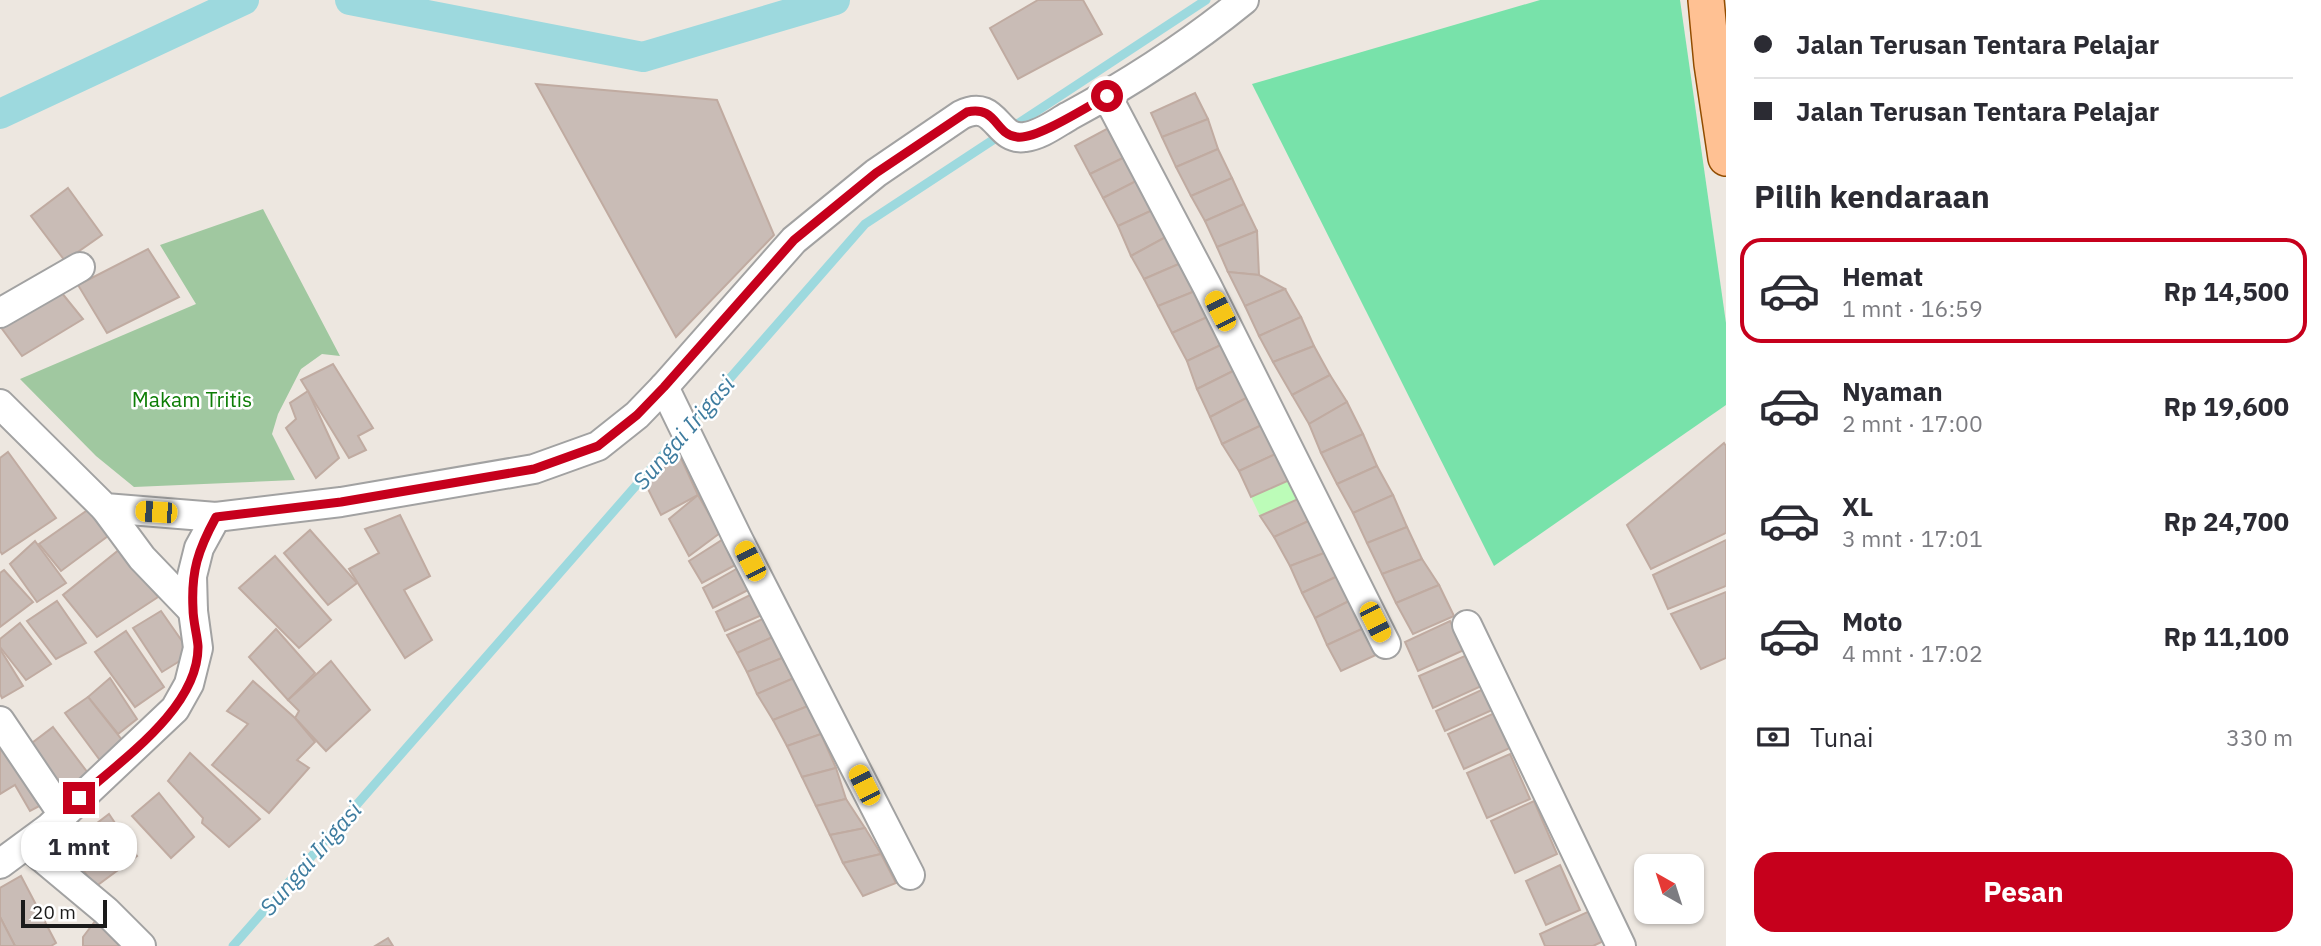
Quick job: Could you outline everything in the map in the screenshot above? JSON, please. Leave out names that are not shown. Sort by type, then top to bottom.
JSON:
[{"type":"main road","points":[[1706,0],[1726,158]]},
{"type":"street","points":[[105,508],[216,517],[341,502],[520,472],[553,464],[598,446],[667,392],[794,240],[876,173],[961,115],[972,111],[989,114],[1009,135],[1022,138],[1037,134],[1107,96],[1215,23],[1244,0]]},
{"type":"street","points":[[1107,96],[1207,286],[1386,645]]},
{"type":"street","points":[[0,313],[80,267]]},
{"type":"street","points":[[667,392],[910,875]]},
{"type":"street","points":[[0,404],[105,508],[142,558],[193,611]]},
{"type":"street","points":[[0,864],[27,845],[145,740],[175,709],[189,684],[198,648],[192,576],[199,548],[216,517]]},
{"type":"street","points":[[1467,625],[1621,946]]},
{"type":"street","points":[[0,721],[62,813]]},
{"type":"street","points":[[27,845],[106,911],[141,946]]},
{"type":"green space","points":[[1540,0],[1680,0],[1726,323],[1726,405],[1494,566],[1252,84]]},
{"type":"green space","name":"Makam Tritis","points":[[263,209],[340,356],[322,354],[301,369],[278,414],[272,434],[295,480],[134,487],[96,456],[20,379],[196,304],[160,245]]},
{"type":"green space","points":[[1294,478],[1307,495],[1260,516],[1251,497]]},
{"type":"building","points":[[1038,0],[1083,0],[1102,34],[1018,79],[990,28]]},
{"type":"building","points":[[536,84],[717,100],[774,235],[676,337]]},
{"type":"building","points":[[1195,93],[1208,119],[1162,137],[1151,113]]},
{"type":"building","points":[[1208,119],[1218,149],[1176,167],[1162,137]]},
{"type":"building","points":[[1114,125],[1131,154],[1090,174],[1075,146]]},
{"type":"building","points":[[1218,149],[1232,178],[1191,196],[1176,167]]},
{"type":"building","points":[[1131,154],[1142,178],[1103,198],[1090,174]]},
{"type":"building","points":[[1142,178],[1157,208],[1118,226],[1103,198]]},
{"type":"building","points":[[1232,178],[1244,204],[1205,221],[1191,196]]},
{"type":"building","points":[[68,188],[102,235],[65,261],[31,216]]},
{"type":"building","points":[[1244,204],[1257,231],[1217,247],[1205,221]]},
{"type":"building","points":[[1157,208],[1173,233],[1131,256],[1118,226]]},
{"type":"building","points":[[1257,231],[1259,275],[1228,272],[1217,247]]},
{"type":"building","points":[[1173,233],[1188,260],[1144,279],[1131,256]]},
{"type":"building","points":[[148,249],[179,297],[107,333],[78,285]]},
{"type":"building","points":[[1188,260],[1200,289],[1158,306],[1144,279]]},
{"type":"building","points":[[1228,272],[1259,275],[1285,289],[1245,306]]},
{"type":"building","points":[[57,287],[83,319],[22,356],[0,326]]},
{"type":"building","points":[[1200,289],[1214,314],[1172,333],[1158,306]]},
{"type":"building","points":[[1285,289],[1301,317],[1259,336],[1245,306]]},
{"type":"building","points":[[1214,314],[1225,343],[1187,361],[1172,333]]},
{"type":"building","points":[[1301,317],[1314,346],[1273,362],[1259,336]]},
{"type":"building","points":[[1225,343],[1237,369],[1197,389],[1187,361]]},
{"type":"building","points":[[1314,346],[1330,375],[1292,395],[1273,362]]},
{"type":"building","points":[[333,364],[373,428],[358,436],[366,450],[349,458],[301,380]]},
{"type":"building","points":[[1237,369],[1252,395],[1210,417],[1197,389]]},
{"type":"building","points":[[1330,375],[1347,402],[1309,424],[1292,395]]},
{"type":"building","points":[[308,391],[339,458],[316,478],[286,428],[296,419],[290,403]]},
{"type":"building","points":[[1252,395],[1266,423],[1222,444],[1210,417]]},
{"type":"building","points":[[1347,402],[1363,434],[1321,453],[1309,424]]},
{"type":"building","points":[[1266,423],[1282,451],[1239,471],[1222,444]]},
{"type":"building","points":[[1363,434],[1377,466],[1337,484],[1321,453]]},
{"type":"building","points":[[1724,443],[1726,533],[1651,569],[1627,525]]},
{"type":"building","points":[[1282,451],[1294,478],[1251,497],[1239,471]]},
{"type":"building","points":[[8,452],[56,518],[2,554],[0,458]]},
{"type":"building","points":[[679,454],[698,495],[661,515],[646,485]]},
{"type":"building","points":[[1377,466],[1393,495],[1353,513],[1337,484]]},
{"type":"building","points":[[698,495],[720,533],[689,556],[669,519]]},
{"type":"building","points":[[1307,495],[1315,518],[1274,537],[1260,516]]},
{"type":"building","points":[[1393,495],[1407,527],[1367,543],[1353,513]]},
{"type":"building","points":[[89,509],[108,536],[61,571],[39,544]]},
{"type":"building","points":[[400,515],[430,576],[404,590],[432,640],[405,658],[349,569],[379,553],[365,529]]},
{"type":"building","points":[[1315,518],[1332,550],[1290,566],[1274,537]]},
{"type":"building","points":[[1407,527],[1422,559],[1382,574],[1367,543]]},
{"type":"building","points":[[310,530],[357,583],[328,605],[284,553]]},
{"type":"building","points":[[725,538],[739,563],[702,583],[689,561]]},
{"type":"building","points":[[1726,540],[1726,586],[1668,609],[1653,575]]},
{"type":"building","points":[[35,541],[66,583],[37,602],[10,564]]},
{"type":"building","points":[[120,549],[158,597],[97,637],[63,595]]},
{"type":"building","points":[[1332,550],[1342,574],[1302,593],[1290,566]]},
{"type":"building","points":[[275,556],[331,620],[299,648],[239,588]]},
{"type":"building","points":[[1422,559],[1439,585],[1396,603],[1382,574]]},
{"type":"building","points":[[738,568],[750,589],[713,608],[703,588]]},
{"type":"building","points":[[4,570],[33,602],[0,627],[0,573]]},
{"type":"building","points":[[1342,574],[1351,600],[1315,618],[1302,593]]},
{"type":"building","points":[[1439,585],[1454,616],[1413,634],[1396,603]]},
{"type":"building","points":[[1726,592],[1726,658],[1701,669],[1671,614]]},
{"type":"building","points":[[752,594],[762,615],[725,631],[716,612]]},
{"type":"building","points":[[1351,600],[1364,628],[1327,645],[1315,618]]},
{"type":"building","points":[[57,601],[86,643],[56,659],[27,621]]},
{"type":"building","points":[[161,611],[191,654],[162,672],[133,628]]},
{"type":"building","points":[[765,618],[775,636],[737,653],[727,635]]},
{"type":"building","points":[[1450,621],[1464,650],[1418,671],[1405,642]]},
{"type":"building","points":[[20,623],[51,664],[26,680],[0,647],[0,639]]},
{"type":"building","points":[[1364,628],[1378,654],[1341,671],[1327,645]]},
{"type":"building","points":[[276,629],[315,673],[288,700],[249,657]]},
{"type":"building","points":[[126,631],[164,687],[135,707],[95,652]]},
{"type":"building","points":[[775,636],[782,658],[747,672],[737,653]]},
{"type":"building","points":[[0,649],[23,686],[2,698],[0,694]]},
{"type":"building","points":[[1474,652],[1488,683],[1433,708],[1419,676]]},
{"type":"building","points":[[782,658],[794,678],[757,694],[747,672]]},
{"type":"building","points":[[331,661],[370,710],[326,751],[295,718],[299,711],[288,700]]},
{"type":"building","points":[[110,678],[137,719],[118,734],[88,697]]},
{"type":"building","points":[[794,678],[808,706],[773,720],[757,694]]},
{"type":"building","points":[[253,681],[295,718],[315,742],[297,760],[309,768],[269,813],[212,765],[248,724],[227,711]]},
{"type":"building","points":[[1490,686],[1499,707],[1445,731],[1436,711]]},
{"type":"building","points":[[88,697],[126,745],[102,763],[65,713]]},
{"type":"building","points":[[808,706],[821,734],[787,746],[773,720]]},
{"type":"building","points":[[1499,711],[1514,746],[1464,769],[1448,734]]},
{"type":"building","points":[[53,727],[88,773],[63,792],[28,746]]},
{"type":"building","points":[[0,728],[45,803],[30,811],[15,785],[0,794]]},
{"type":"building","points":[[821,734],[836,768],[802,777],[787,746]]},
{"type":"building","points":[[190,753],[260,819],[229,847],[202,823],[203,818],[168,781]]},
{"type":"building","points":[[1510,754],[1530,799],[1487,818],[1467,773]]},
{"type":"building","points":[[836,768],[846,799],[816,806],[802,777]]},
{"type":"building","points":[[159,793],[194,837],[171,858],[132,816]]},
{"type":"building","points":[[846,799],[865,828],[830,835],[816,806]]},
{"type":"building","points":[[1534,801],[1557,854],[1515,873],[1491,821]]},
{"type":"building","points":[[109,814],[137,856],[95,887],[67,846]]},
{"type":"building","points":[[865,828],[881,854],[843,863],[830,835]]},
{"type":"building","points":[[881,854],[896,883],[863,896],[843,863]]},
{"type":"building","points":[[1560,865],[1580,910],[1546,925],[1526,881]]},
{"type":"building","points":[[21,876],[56,943],[51,946],[15,946],[0,917],[0,888]]},
{"type":"building","points":[[1594,909],[1608,939],[1593,946],[1545,946],[1540,934]]},
{"type":"building","points":[[99,916],[131,946],[83,946],[83,937]]},
{"type":"building","points":[[0,917],[15,946],[0,946]]},
{"type":"building","points":[[388,938],[393,946],[375,946]]},
{"type":"waterway","points":[[0,114],[244,0]]},
{"type":"waterway","points":[[350,0],[643,57],[835,0]]},
{"type":"waterway","name":"Sungai Irigasi","points":[[233,946],[865,224],[1206,0]]},
{"type":"route","points":[[79,798],[145,740],[175,709],[189,684],[198,648],[192,576],[199,548],[216,517],[341,502],[534,469],[598,446],[637,415],[664,387],[794,240],[876,173],[967,112],[977,110],[989,114],[1009,135],[1022,138],[1037,134],[1107,96]]}]
